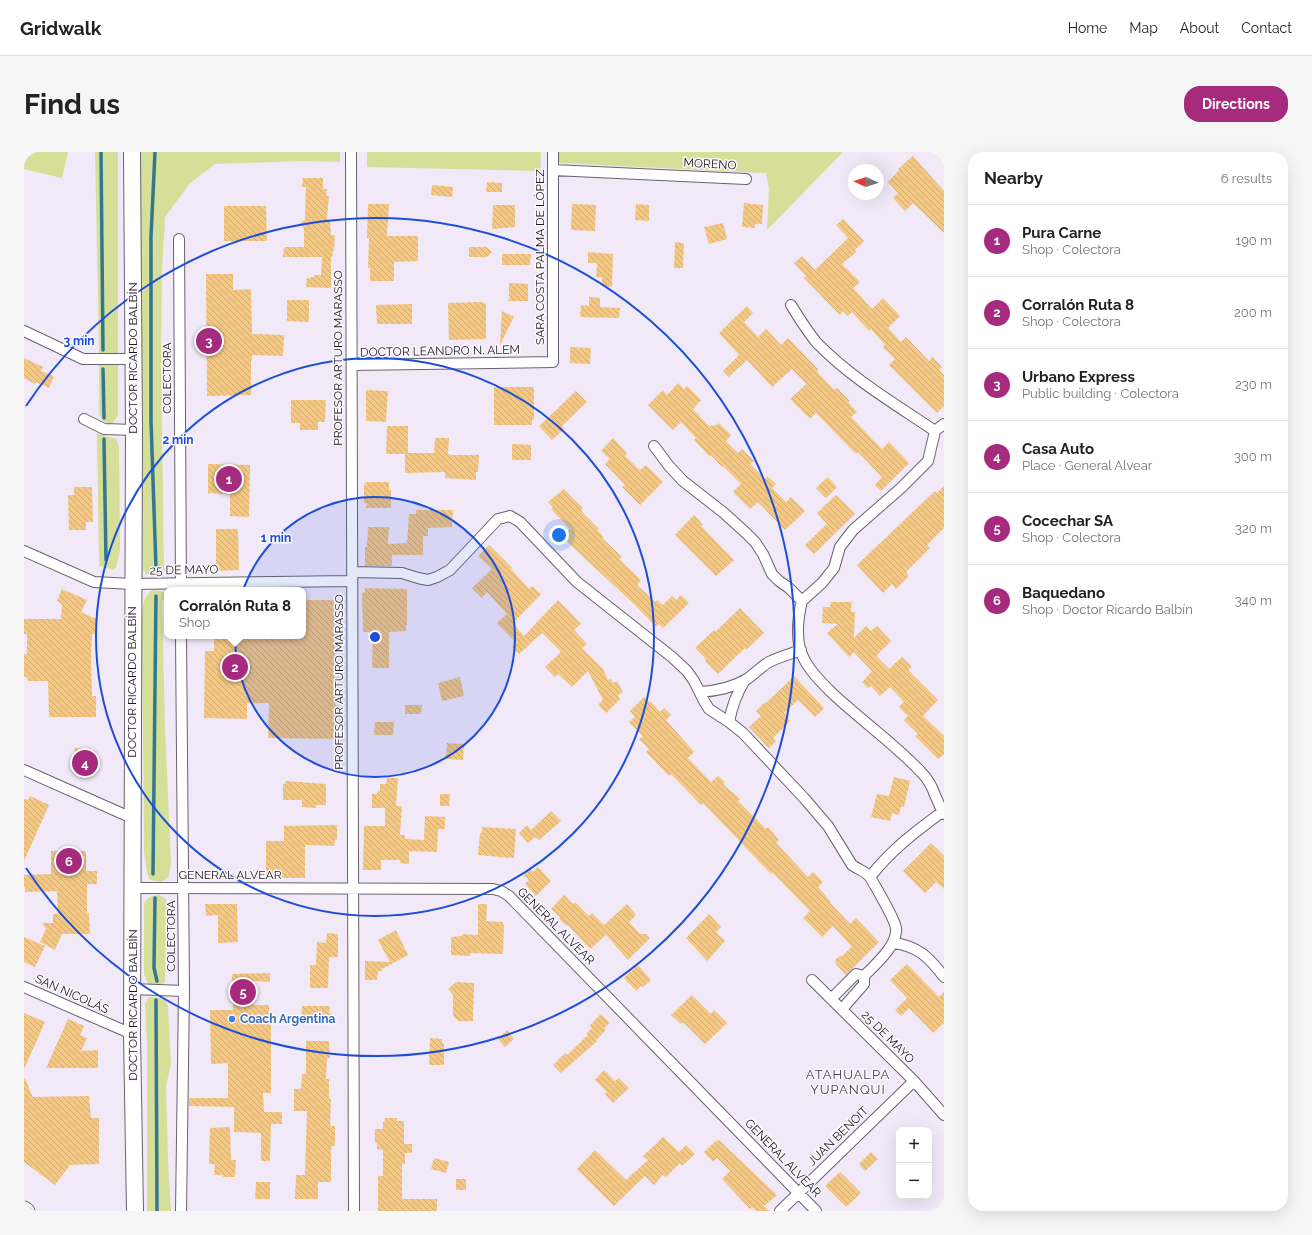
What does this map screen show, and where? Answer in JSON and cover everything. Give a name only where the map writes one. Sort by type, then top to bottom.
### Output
[{"type":"main road","name":"DOCTOR RICARDO BALBÍN","points":[[132,152],[134,430],[132,1034],[135,1211]]},
{"type":"street","name":"PROFESOR ARTURO MARASSO","points":[[351,152],[354,1211]]},
{"type":"street","name":"SARA COSTA PALMA DE LÓPEZ","points":[[553,152],[553,362]]},
{"type":"street","name":"MORENO","points":[[553,170],[746,179]]},
{"type":"street","name":"COLECTORA","points":[[179,238],[181,587]]},
{"type":"street","points":[[791,305],[805,328],[838,363],[935,431]]},
{"type":"street","points":[[24,331],[82,359],[133,359]]},
{"type":"street","name":"DOCTOR LEANDRO N. ALEM","points":[[352,365],[553,362]]},
{"type":"street","points":[[84,419],[104,429],[134,430]]},
{"type":"street","points":[[870,877],[880,864],[909,837],[943,813],[927,780],[921,772],[899,751],[842,703],[808,665],[801,650],[798,623],[802,601],[822,583],[834,568],[840,546],[853,530],[901,488],[928,461],[935,431],[944,424]]},
{"type":"street","points":[[654,446],[683,481],[724,513],[755,542],[763,554],[772,574],[802,601]]},
{"type":"street","name":"25 DE MAYO","points":[[24,550],[94,582],[181,587],[352,576],[369,572],[402,572],[428,580],[450,570],[498,519],[510,516],[520,522],[545,550],[583,587],[687,671],[700,692]]},
{"type":"street","name":"COLECTORA","points":[[181,639],[184,991],[181,1211]]},
{"type":"street","points":[[801,650],[767,663],[744,680],[718,691],[700,692],[709,709],[729,722],[757,748],[828,826],[852,865],[865,871],[870,877],[896,928],[893,943],[864,976],[864,984],[842,1009]]},
{"type":"street","points":[[729,722],[736,694],[744,680]]},
{"type":"street","points":[[24,770],[132,818]]},
{"type":"street","name":"GENERAL ALVEAR","points":[[132,888],[493,889],[501,891],[509,896],[816,1211]]},
{"type":"street","points":[[893,943],[907,945],[922,953],[935,965],[944,977]]},
{"type":"street","points":[[831,998],[856,974],[864,976]]},
{"type":"street","name":"25 DE MAYO","points":[[812,980],[914,1081],[944,1115]]},
{"type":"street","name":"SAN NICOLÁS","points":[[24,987],[132,1034]]},
{"type":"street","points":[[132,989],[184,991]]},
{"type":"street","name":"JUAN BENOIT","points":[[780,1211],[914,1081]]},
{"type":"green space","points":[[24,152],[68,152],[62,178],[24,169]]},
{"type":"green space","points":[[95,152],[118,152],[118,416],[111,425],[103,421],[99,414]]},
{"type":"green space","points":[[138,152],[340,152],[340,162],[304,161],[215,164],[190,183],[165,217],[162,270],[161,351],[164,570],[158,574],[146,574],[143,569]]},
{"type":"green space","points":[[367,152],[541,152],[540,171],[367,167]]},
{"type":"green space","points":[[558,152],[843,152],[767,230],[769,188],[766,173],[558,163]]},
{"type":"green space","points":[[97,433],[116,439],[119,446],[120,551],[114,570],[99,566]]},
{"type":"green space","points":[[153,590],[164,593],[164,599],[162,601],[165,727],[171,864],[169,876],[162,882],[150,880],[147,874],[144,851],[142,621],[145,599],[149,592]]},
{"type":"green space","points":[[159,895],[166,899],[167,910],[165,982],[155,985],[148,984],[144,974],[144,903],[152,896]]},
{"type":"green space","points":[[152,997],[165,999],[168,1006],[171,1064],[166,1086],[171,1211],[147,1211],[147,1047],[145,1004],[148,998]]},
{"type":"building","points":[[913,156],[944,191],[944,233],[913,203],[905,211],[893,198],[898,193],[888,182],[899,170],[898,169]]},
{"type":"building","points":[[303,178],[323,178],[323,189],[327,189],[326,196],[329,196],[327,219],[330,219],[331,235],[335,235],[334,251],[331,257],[331,288],[306,287],[307,278],[314,277],[315,275],[321,275],[322,257],[283,257],[284,247],[304,247],[304,228],[299,224],[305,220],[306,187],[302,187]]},
{"type":"building","points":[[487,182],[502,183],[502,192],[486,192]]},
{"type":"building","points":[[432,185],[453,187],[452,197],[431,195]]},
{"type":"building","points":[[744,203],[763,205],[762,224],[755,224],[755,228],[742,227]]},
{"type":"building","points":[[368,204],[389,204],[387,236],[418,236],[418,261],[394,262],[394,281],[370,281],[370,268],[368,268],[369,238],[367,238]]},
{"type":"building","points":[[572,204],[596,205],[595,231],[571,230]]},
{"type":"building","points":[[636,204],[649,205],[649,221],[635,220]]},
{"type":"building","points":[[493,205],[515,205],[515,227],[492,229]]},
{"type":"building","points":[[224,206],[266,206],[267,241],[224,241]]},
{"type":"building","points":[[843,219],[864,241],[855,250],[856,252],[842,264],[860,282],[853,288],[872,309],[883,298],[900,316],[888,328],[901,342],[906,337],[929,361],[932,357],[942,367],[939,370],[944,375],[944,406],[937,413],[889,365],[895,359],[883,347],[885,345],[871,329],[869,331],[852,312],[848,316],[843,311],[840,315],[804,278],[806,276],[794,263],[802,256],[815,270],[848,238],[836,225]]},
{"type":"building","points":[[723,223],[727,239],[709,244],[704,227]]},
{"type":"building","points":[[675,242],[684,243],[683,268],[674,268]]},
{"type":"building","points":[[469,247],[487,247],[492,252],[487,257],[469,257]]},
{"type":"building","points":[[588,252],[613,254],[612,287],[602,286],[602,277],[596,277],[597,263],[588,263]]},
{"type":"building","points":[[502,254],[531,254],[530,265],[502,265]]},
{"type":"building","points":[[206,274],[233,274],[233,290],[251,289],[252,334],[284,335],[283,356],[252,355],[251,395],[207,396]]},
{"type":"building","points":[[509,283],[528,284],[528,301],[508,301],[510,296]]},
{"type":"building","points":[[589,297],[600,298],[600,307],[620,308],[619,318],[580,317],[581,305],[589,306]]},
{"type":"building","points":[[287,300],[309,300],[309,322],[287,321]]},
{"type":"building","points":[[482,302],[486,304],[486,339],[449,340],[448,303]]},
{"type":"building","points":[[412,304],[412,324],[377,324],[376,305]]},
{"type":"building","points":[[747,306],[753,313],[744,322],[758,337],[766,329],[781,345],[788,338],[818,369],[817,371],[819,374],[834,390],[837,388],[850,401],[848,402],[857,412],[851,417],[882,449],[889,442],[909,463],[881,491],[875,485],[882,477],[858,452],[856,454],[816,413],[809,418],[790,399],[806,384],[792,369],[772,387],[747,360],[729,377],[723,371],[739,355],[719,333]]},
{"type":"building","points":[[502,311],[514,317],[500,345]]},
{"type":"building","points":[[570,347],[591,348],[590,364],[570,363]]},
{"type":"building","points":[[24,358],[43,367],[41,371],[54,376],[49,388],[36,382],[35,384],[24,378]]},
{"type":"building","points":[[678,383],[684,389],[687,386],[701,400],[693,409],[709,426],[717,425],[719,423],[731,435],[726,441],[738,453],[742,449],[754,461],[750,464],[765,479],[767,476],[776,484],[772,488],[786,502],[791,497],[805,511],[785,530],[758,502],[750,509],[733,492],[741,484],[711,455],[710,457],[694,440],[696,438],[681,422],[673,430],[648,405],[663,390],[667,395]]},
{"type":"building","points":[[494,387],[534,387],[534,421],[532,419],[532,425],[494,425]]},
{"type":"building","points":[[366,390],[388,391],[386,422],[366,421]]},
{"type":"building","points":[[576,391],[587,402],[562,426],[564,429],[552,440],[539,426]]},
{"type":"building","points":[[291,400],[326,400],[325,422],[318,422],[318,430],[300,430],[300,423],[291,423]]},
{"type":"building","points":[[387,426],[408,426],[408,453],[434,453],[435,438],[449,438],[448,454],[479,455],[476,480],[445,478],[445,472],[405,473],[405,454],[386,454]]},
{"type":"building","points":[[613,438],[627,453],[625,456],[640,470],[646,465],[663,482],[640,505],[622,487],[625,485],[605,464],[610,459],[601,451]]},
{"type":"building","points":[[512,444],[531,445],[531,460],[512,460]]},
{"type":"building","points":[[208,464],[250,465],[249,517],[230,516],[230,494],[208,493]]},
{"type":"building","points":[[828,477],[837,487],[826,498],[816,488]]},
{"type":"building","points":[[367,482],[389,482],[389,490],[391,490],[391,508],[366,508],[367,504],[364,503],[364,485]]},
{"type":"building","points":[[944,486],[944,528],[927,545],[930,548],[906,572],[909,576],[896,589],[892,584],[883,593],[857,565],[935,491],[937,493]]},
{"type":"building","points":[[74,487],[92,487],[93,522],[86,522],[86,530],[69,530],[68,495],[74,495]]},
{"type":"building","points":[[564,489],[583,508],[581,511],[599,529],[597,530],[604,537],[602,538],[622,557],[619,559],[641,580],[637,585],[655,602],[657,600],[663,605],[672,596],[676,600],[681,595],[689,603],[663,628],[659,624],[656,627],[636,606],[562,537],[570,529],[551,509],[553,507],[548,502]]},
{"type":"building","points":[[836,495],[855,514],[814,554],[805,545],[827,524],[817,513]]},
{"type":"building","points":[[416,510],[453,510],[452,527],[428,528],[428,536],[423,536],[423,555],[392,555],[392,566],[365,566],[365,547],[367,547],[368,527],[389,527],[388,544],[407,543],[409,514],[416,514]]},
{"type":"building","points":[[694,515],[703,525],[701,526],[734,560],[716,576],[675,535]]},
{"type":"building","points":[[216,529],[238,529],[239,570],[216,571]]},
{"type":"building","points":[[489,545],[512,568],[511,569],[529,589],[532,586],[541,594],[513,623],[524,636],[558,600],[581,624],[574,630],[587,644],[582,648],[603,669],[608,680],[611,679],[613,683],[617,681],[623,692],[618,695],[620,699],[606,713],[598,705],[603,700],[588,671],[572,687],[558,674],[555,677],[545,667],[561,652],[542,633],[519,654],[512,647],[516,643],[497,623],[507,614],[487,592],[482,598],[472,588],[492,569],[478,556]]},
{"type":"building","points":[[365,588],[407,589],[406,631],[389,632],[389,668],[372,668],[373,632],[363,632],[362,593],[365,592]]},
{"type":"building","points":[[62,589],[87,600],[81,612],[96,619],[96,634],[92,634],[91,654],[92,696],[96,696],[96,717],[49,717],[48,681],[28,681],[27,677],[24,677],[24,654],[27,654],[27,634],[24,634],[24,619],[61,619],[62,604],[57,601]]},
{"type":"building","points":[[306,600],[334,600],[335,704],[337,739],[268,738],[269,703],[247,703],[247,719],[204,718],[205,651],[214,651],[214,639],[306,639]]},
{"type":"building","points":[[831,602],[852,602],[851,612],[855,612],[854,638],[866,626],[871,631],[877,626],[891,641],[876,656],[889,669],[902,657],[912,667],[908,670],[938,700],[923,716],[944,736],[944,754],[938,759],[915,736],[918,734],[904,720],[908,716],[899,707],[904,702],[890,687],[880,696],[871,686],[868,688],[862,682],[872,671],[854,652],[849,657],[827,633],[838,624],[822,623],[823,607],[830,607]]},
{"type":"building","points":[[740,608],[764,633],[746,650],[745,648],[718,674],[695,648],[714,630],[715,632]]},
{"type":"building","points":[[794,676],[824,708],[815,717],[798,700],[784,713],[790,721],[773,738],[776,741],[769,748],[749,727],[761,716],[756,711]]},
{"type":"building","points":[[460,677],[464,696],[442,701],[438,683]]},
{"type":"building","points":[[644,697],[660,712],[664,708],[671,715],[666,720],[694,752],[688,758],[711,782],[718,776],[725,782],[723,784],[740,799],[738,801],[766,829],[768,827],[779,840],[776,843],[808,877],[813,872],[823,882],[818,887],[831,902],[830,903],[850,924],[856,918],[879,942],[846,975],[836,964],[835,960],[852,947],[833,926],[822,937],[803,918],[810,911],[772,872],[771,874],[703,803],[701,805],[671,774],[669,776],[646,752],[649,749],[639,739],[643,736],[629,722],[635,717],[630,711]]},
{"type":"building","points":[[405,705],[422,705],[421,714],[405,714]]},
{"type":"building","points":[[375,722],[394,722],[393,735],[374,735]]},
{"type":"building","points":[[447,743],[464,744],[463,760],[446,759]]},
{"type":"building","points":[[75,748],[91,748],[91,777],[80,777],[75,770]]},
{"type":"building","points":[[894,777],[910,781],[904,807],[901,806],[899,815],[892,813],[890,821],[871,817],[877,794],[889,796]]},
{"type":"building","points":[[387,778],[398,778],[396,806],[402,806],[400,835],[405,835],[405,839],[424,840],[425,816],[445,817],[445,829],[438,829],[437,852],[409,851],[409,864],[400,863],[400,860],[381,860],[381,870],[363,870],[364,826],[385,826],[385,808],[372,808],[372,794],[377,794],[378,791],[380,791],[380,784],[386,784]]},
{"type":"building","points":[[286,781],[326,784],[326,805],[316,805],[316,808],[302,807],[302,800],[283,800],[283,784],[285,784]]},
{"type":"building","points":[[440,794],[450,794],[449,806],[440,806]]},
{"type":"building","points":[[30,796],[49,805],[24,861],[24,799],[28,800]]},
{"type":"building","points":[[551,811],[561,821],[539,840],[535,837],[528,843],[519,833],[527,825],[531,830]]},
{"type":"building","points":[[337,825],[337,840],[335,840],[334,846],[305,845],[305,878],[266,878],[266,841],[284,841],[284,826]]},
{"type":"building","points":[[482,827],[516,829],[514,858],[478,855]]},
{"type":"building","points":[[931,843],[944,856],[944,889],[936,882],[925,893],[903,871]]},
{"type":"building","points":[[51,851],[86,851],[86,871],[97,871],[97,884],[87,884],[87,913],[89,913],[90,934],[62,934],[55,950],[40,942],[46,929],[42,923],[53,923],[53,914],[58,914],[57,891],[25,892],[24,887],[24,875],[51,874]]},
{"type":"building","points":[[538,867],[551,881],[536,896],[525,884],[529,880],[524,875],[530,869],[533,872]]},
{"type":"building","points":[[564,895],[573,904],[575,902],[589,916],[592,913],[604,925],[627,904],[636,915],[629,922],[640,934],[646,934],[650,938],[628,960],[606,935],[590,949],[568,925],[567,926],[559,919],[560,917],[551,909]]},
{"type":"building","points":[[205,904],[237,904],[238,942],[218,943],[218,915],[206,916]]},
{"type":"building","points":[[478,904],[487,904],[486,921],[503,922],[503,954],[470,953],[470,956],[451,955],[451,937],[462,936],[462,934],[478,935]]},
{"type":"building","points":[[709,914],[721,927],[716,932],[725,941],[707,961],[686,938]]},
{"type":"building","points":[[396,930],[408,955],[382,969],[382,971],[378,971],[377,980],[365,980],[365,961],[390,962],[378,940]]},
{"type":"building","points":[[327,933],[338,934],[338,957],[329,957],[328,988],[310,988],[310,965],[316,965],[317,942],[326,943]]},
{"type":"building","points":[[24,937],[45,946],[35,967],[24,962]]},
{"type":"building","points":[[907,964],[939,997],[944,992],[944,1023],[933,1033],[909,1008],[901,1016],[895,1010],[907,998],[890,980]]},
{"type":"building","points":[[638,965],[651,980],[636,991],[624,978]]},
{"type":"building","points":[[270,973],[270,982],[253,981],[253,1005],[269,1005],[269,1024],[271,1024],[271,1093],[263,1093],[264,1112],[282,1112],[282,1124],[271,1124],[270,1161],[261,1161],[261,1133],[234,1132],[234,1107],[189,1106],[189,1098],[228,1098],[228,1063],[211,1064],[210,1010],[233,1010],[232,974]]},
{"type":"building","points":[[456,982],[474,983],[473,1021],[458,1021],[453,1016],[453,995],[448,989]]},
{"type":"building","points":[[692,995],[711,1014],[714,1010],[727,1023],[705,1044],[683,1022],[681,1024],[671,1015]]},
{"type":"building","points":[[302,1006],[330,1006],[329,1013],[331,1013],[331,1023],[301,1023]]},
{"type":"building","points":[[24,1013],[45,1022],[24,1069]]},
{"type":"building","points":[[601,1014],[610,1023],[604,1028],[606,1030],[596,1040],[597,1041],[561,1073],[553,1065],[565,1053],[567,1055],[588,1035],[587,1033],[592,1028],[590,1025]]},
{"type":"building","points":[[68,1019],[84,1026],[80,1035],[87,1038],[81,1051],[98,1050],[98,1068],[46,1068]]},
{"type":"building","points":[[507,1030],[514,1039],[505,1047],[498,1039]]},
{"type":"building","points":[[430,1038],[442,1039],[442,1043],[444,1044],[444,1065],[429,1065]]},
{"type":"building","points":[[306,1041],[329,1041],[330,1058],[327,1058],[326,1079],[329,1079],[329,1099],[331,1099],[330,1126],[335,1126],[335,1146],[331,1146],[331,1182],[318,1182],[318,1199],[295,1199],[296,1175],[305,1175],[307,1111],[294,1111],[294,1089],[301,1089],[302,1074],[306,1074]]},
{"type":"building","points":[[604,1070],[615,1081],[619,1078],[629,1088],[613,1103],[605,1094],[607,1092],[595,1080]]},
{"type":"building","points":[[24,1078],[33,1098],[89,1096],[91,1118],[99,1118],[99,1164],[70,1165],[55,1185],[24,1162]]},
{"type":"building","points":[[385,1118],[397,1118],[397,1121],[404,1121],[404,1144],[412,1144],[412,1153],[405,1153],[405,1164],[402,1164],[402,1199],[437,1199],[437,1211],[378,1211],[378,1176],[383,1176],[383,1150],[377,1149],[377,1143],[375,1143],[375,1129],[383,1129],[383,1122],[385,1121]]},
{"type":"building","points":[[230,1127],[231,1160],[236,1160],[235,1177],[214,1175],[215,1164],[209,1164],[210,1128]]},
{"type":"building","points":[[663,1137],[679,1152],[686,1145],[695,1154],[682,1166],[680,1163],[666,1177],[663,1175],[654,1185],[645,1176],[614,1206],[577,1169],[595,1150],[626,1180],[648,1160],[643,1156]]},
{"type":"building","points":[[717,1140],[719,1140],[777,1195],[764,1206],[770,1211],[756,1211],[752,1207],[750,1209],[722,1179],[730,1171],[717,1158],[713,1162],[704,1152]]},
{"type":"building","points":[[871,1152],[878,1159],[865,1171],[859,1164]]},
{"type":"building","points":[[434,1158],[449,1162],[446,1173],[431,1169]]},
{"type":"building","points":[[840,1172],[861,1193],[846,1207],[825,1186]]},
{"type":"building","points":[[456,1179],[466,1179],[466,1190],[456,1190]]},
{"type":"building","points":[[256,1182],[270,1182],[270,1199],[255,1199]]},
{"type":"waterway","points":[[101,152],[103,350]]},
{"type":"waterway","points":[[155,152],[151,236],[151,421],[156,568]]},
{"type":"waterway","points":[[103,369],[104,418]]},
{"type":"waterway","points":[[104,439],[106,560]]},
{"type":"waterway","points":[[153,874],[156,596]]},
{"type":"waterway","points":[[155,898],[154,968],[157,981]]},
{"type":"waterway","points":[[156,1000],[157,1211]]},
{"type":"place","name":"Urbano Express","points":[[209,341]]},
{"type":"place","name":"Pura Carne","points":[[229,479]]},
{"type":"place","name":"Corralón Ruta 8","points":[[235,667]]},
{"type":"place","name":"Casa Auto","points":[[85,763]]},
{"type":"place","name":"Baquedano","points":[[69,861]]},
{"type":"place","name":"Cocechar SA","points":[[243,992]]},
{"type":"place","name":"Coach Argentina","points":[[232,1019]]},
{"type":"district","name":"ATAHUALPA YUPANQUI","points":[[848,1082]]}]
